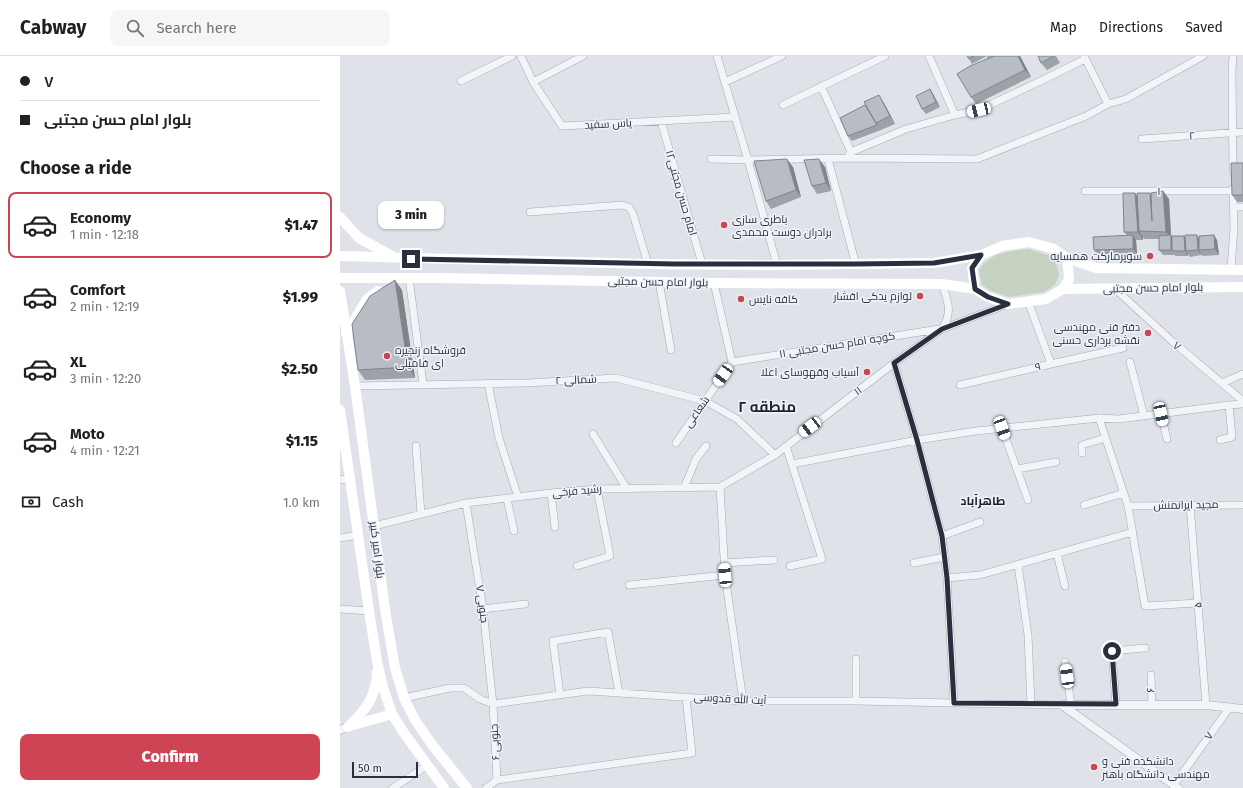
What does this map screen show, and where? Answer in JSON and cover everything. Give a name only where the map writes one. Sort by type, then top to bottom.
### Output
[{"type":"main road","points":[[340,217],[359,238],[396,258]]},
{"type":"main road","points":[[1029,242],[1054,249],[1067,258],[1069,279],[1063,289],[1046,299],[1008,304],[988,297],[975,289],[972,268],[981,255],[1002,246],[1029,242]]},
{"type":"main road","name":"بلوار امام حسن مجتبی","points":[[340,256],[648,264],[777,265],[934,263],[981,255]]},
{"type":"main road","name":"بلوار امام حسن مجتبی","points":[[1067,258],[1096,268],[1243,270]]},
{"type":"main road","name":"بلوار امام حسن مجتبی","points":[[340,278],[659,281],[714,283],[942,284],[975,289]]},
{"type":"main road","points":[[346,334],[367,299],[383,288],[409,278]]},
{"type":"main road","name":"بلوار امام حسن مجتبی","points":[[1063,289],[1243,287]]},
{"type":"main road","name":"بلوار امیر کبیر","points":[[340,291],[355,386],[390,645],[395,668],[404,698],[415,720],[433,746],[467,788]]},
{"type":"main road","name":"بلوار امیر کبیر","points":[[340,410],[369,611],[383,687],[392,714],[444,788]]},
{"type":"main road","points":[[344,728],[365,710],[374,695],[377,680],[377,661]]},
{"type":"main road","points":[[344,728],[392,714]]},
{"type":"street","points":[[461,81],[512,56]]},
{"type":"street","name":"یاس سفید","points":[[521,56],[533,82],[562,126],[735,117]]},
{"type":"street","points":[[533,82],[583,56]]},
{"type":"street","points":[[717,56],[777,265]]},
{"type":"street","points":[[725,82],[782,56]]},
{"type":"street","points":[[783,105],[885,56]]},
{"type":"street","points":[[929,56],[955,115]]},
{"type":"street","points":[[711,159],[828,159],[849,155],[977,158],[1086,116],[1108,104],[1126,98],[1203,56]]},
{"type":"street","points":[[1231,270],[1234,228],[1232,70],[1234,56]]},
{"type":"street","points":[[849,155],[906,129],[955,115],[979,110],[1051,76],[1085,57],[1108,104]]},
{"type":"street","points":[[821,86],[849,155]]},
{"type":"street","name":"امام حسن مجتبی۱۲","points":[[661,121],[702,264]]},
{"type":"street","name":"۲","points":[[1142,139],[1232,134],[1243,132]]},
{"type":"street","points":[[828,159],[856,264]]},
{"type":"street","name":"۱","points":[[1085,191],[1233,184]]},
{"type":"street","points":[[530,212],[622,205],[628,207],[633,214],[648,264]]},
{"type":"street","points":[[1234,207],[1243,207]]},
{"type":"street","points":[[409,278],[423,384]]},
{"type":"street","points":[[659,281],[671,350]]},
{"type":"street","points":[[714,283],[732,362]]},
{"type":"street","points":[[942,284],[948,303],[949,312],[942,329]]},
{"type":"street","name":"۷","points":[[1114,288],[1172,342],[1243,401]]},
{"type":"street","name":"۹","points":[[960,385],[1051,364],[1028,301]]},
{"type":"street","name":"۱۱","points":[[775,455],[894,363],[942,329],[1008,304]]},
{"type":"street","name":"کوچه امام حسن مجتبی ۱۱","points":[[732,362],[942,329]]},
{"type":"street","points":[[1051,364],[1123,348]]},
{"type":"street","name":"شعاعی","points":[[676,443],[732,362]]},
{"type":"street","points":[[1130,362],[1144,416]]},
{"type":"street","points":[[894,363],[917,440],[942,536],[947,578],[954,703]]},
{"type":"street","points":[[1222,383],[1243,374]]},
{"type":"street","name":"۲ شمالی","points":[[355,386],[528,383],[616,378],[705,401],[737,419],[775,455]]},
{"type":"street","points":[[488,383],[499,438],[518,497]]},
{"type":"street","points":[[792,464],[917,440],[1002,428],[1099,418],[1119,419],[1243,404]]},
{"type":"street","points":[[1220,440],[1232,437],[1229,405]]},
{"type":"street","points":[[1161,414],[1167,439]]},
{"type":"street","points":[[1099,418],[1128,506],[1145,606],[1198,603]]},
{"type":"street","points":[[1002,428],[1028,500]]},
{"type":"street","points":[[593,434],[627,489]]},
{"type":"street","points":[[1082,453],[1082,445],[1105,438]]},
{"type":"street","points":[[416,446],[421,514]]},
{"type":"street","points":[[684,488],[696,459],[706,446]]},
{"type":"street","points":[[786,446],[822,559],[790,566]]},
{"type":"street","name":"رشید فرخی","points":[[374,526],[466,503],[551,493],[597,489],[720,487],[775,455]]},
{"type":"street","points":[[1017,469],[1056,462]]},
{"type":"street","points":[[340,480],[350,478]]},
{"type":"street","points":[[720,487],[725,575],[743,701]]},
{"type":"street","points":[[577,566],[610,556],[597,489]]},
{"type":"street","points":[[551,493],[555,527]]},
{"type":"street","points":[[1084,505],[1124,493]]},
{"type":"street","points":[[507,499],[514,531]]},
{"type":"street","name":"۷ جنوبی","points":[[466,503],[484,609],[493,704]]},
{"type":"street","name":"۵","points":[[1190,505],[1206,705]]},
{"type":"street","name":"مجید ایرانمنش","points":[[1128,506],[1243,505]]},
{"type":"street","points":[[942,536],[980,522]]},
{"type":"street","points":[[947,578],[980,575],[1133,532]]},
{"type":"street","points":[[340,538],[358,535]]},
{"type":"street","points":[[1057,554],[1065,586]]},
{"type":"street","points":[[914,563],[944,557]]},
{"type":"street","points":[[724,563],[774,560]]},
{"type":"street","points":[[1018,565],[1028,635],[1031,704]]},
{"type":"street","points":[[629,585],[725,575]]},
{"type":"street","points":[[484,609],[525,604]]},
{"type":"street","points":[[340,609],[369,611]]},
{"type":"street","points":[[560,695],[553,641],[608,632],[619,693]]},
{"type":"street","points":[[1116,704],[1112,651],[1145,648]]},
{"type":"street","points":[[856,659],[856,701]]},
{"type":"street","points":[[1065,662],[1071,704]]},
{"type":"street","name":"۶","points":[[1151,675],[1152,705]]},
{"type":"street","points":[[404,698],[450,688],[464,688],[493,704]]},
{"type":"street","name":"آیت الله قدوسی","points":[[493,704],[588,691],[743,701],[856,701],[1062,705]]},
{"type":"street","points":[[486,788],[497,780],[692,753],[686,697]]},
{"type":"street","name":"۶ جنوبی","points":[[493,704],[497,780]]},
{"type":"street","points":[[1062,705],[1206,705],[1243,709]]},
{"type":"street","points":[[1062,705],[1176,786]]},
{"type":"street","name":"۷","points":[[1176,786],[1230,707]]},
{"type":"street","points":[[392,788],[428,765]]},
{"type":"green space","points":[[1028,249],[1051,256],[1056,262],[1059,275],[1055,285],[1044,292],[1009,297],[991,291],[982,285],[979,270],[989,259],[1007,252]]},
{"type":"building","points":[[967,56],[974,56],[969,59]]},
{"type":"building","points":[[994,56],[1018,56],[1025,70],[971,97],[957,74],[970,66]]},
{"type":"building","points":[[1038,56],[1054,56],[1041,63]]},
{"type":"building","points":[[930,89],[936,102],[922,109],[916,96]]},
{"type":"building","points":[[879,95],[890,116],[876,123],[864,102]]},
{"type":"building","points":[[865,105],[877,125],[848,136],[840,118]]},
{"type":"building","points":[[787,159],[796,190],[766,201],[754,161]]},
{"type":"building","points":[[819,159],[826,183],[812,186],[804,160]]},
{"type":"building","points":[[1231,163],[1243,163],[1243,195],[1232,195]]},
{"type":"building","points":[[1163,191],[1166,232],[1139,231],[1137,193],[1150,193],[1152,221],[1151,193]]},
{"type":"building","points":[[1123,193],[1135,193],[1138,232],[1124,232]]},
{"type":"building","points":[[1133,235],[1133,249],[1094,250],[1093,237]]},
{"type":"building","points":[[1171,235],[1171,250],[1159,250],[1159,236]]},
{"type":"building","points":[[1185,235],[1197,235],[1198,250],[1186,251]]},
{"type":"building","points":[[1214,235],[1215,249],[1199,250],[1199,236]]},
{"type":"building","points":[[1172,236],[1184,236],[1185,251],[1172,251]]},
{"type":"building","name":"فروشگاه زنجیره ای فامیلی","points":[[395,280],[408,367],[358,370],[352,324],[370,296]]},
{"type":"place","name":"باطری سازی برادران دوست محمدی","points":[[724,225]]},
{"type":"place","name":"سوپرمارکت همسایه","points":[[1150,256]]},
{"type":"place","name":"لوازم یدکی افشار","points":[[920,296]]},
{"type":"place","name":"کافه نایس","points":[[741,299]]},
{"type":"place","name":"دفتر فنی مهندسی نقشه برداری حسنی","points":[[1148,333]]},
{"type":"place","name":"فروشگاه زنجیره ای فامیلی","points":[[387,356]]},
{"type":"place","name":"آسیاب وقهوسای اعلا","points":[[867,372]]},
{"type":"place","name":"دانشکده فنی و مهندسی دانشگاه باهنر","points":[[1094,767]]},
{"type":"district","name":"منطقه ۲","points":[[767,407]]},
{"type":"district","name":"طاهرآباد","points":[[983,501]]},
{"type":"route","points":[[411,259],[777,265],[934,263],[981,255],[972,268],[975,289],[988,297],[1008,304],[942,329],[894,363],[917,440],[942,536],[947,578],[954,703],[1062,705],[1116,704],[1112,651]]}]
